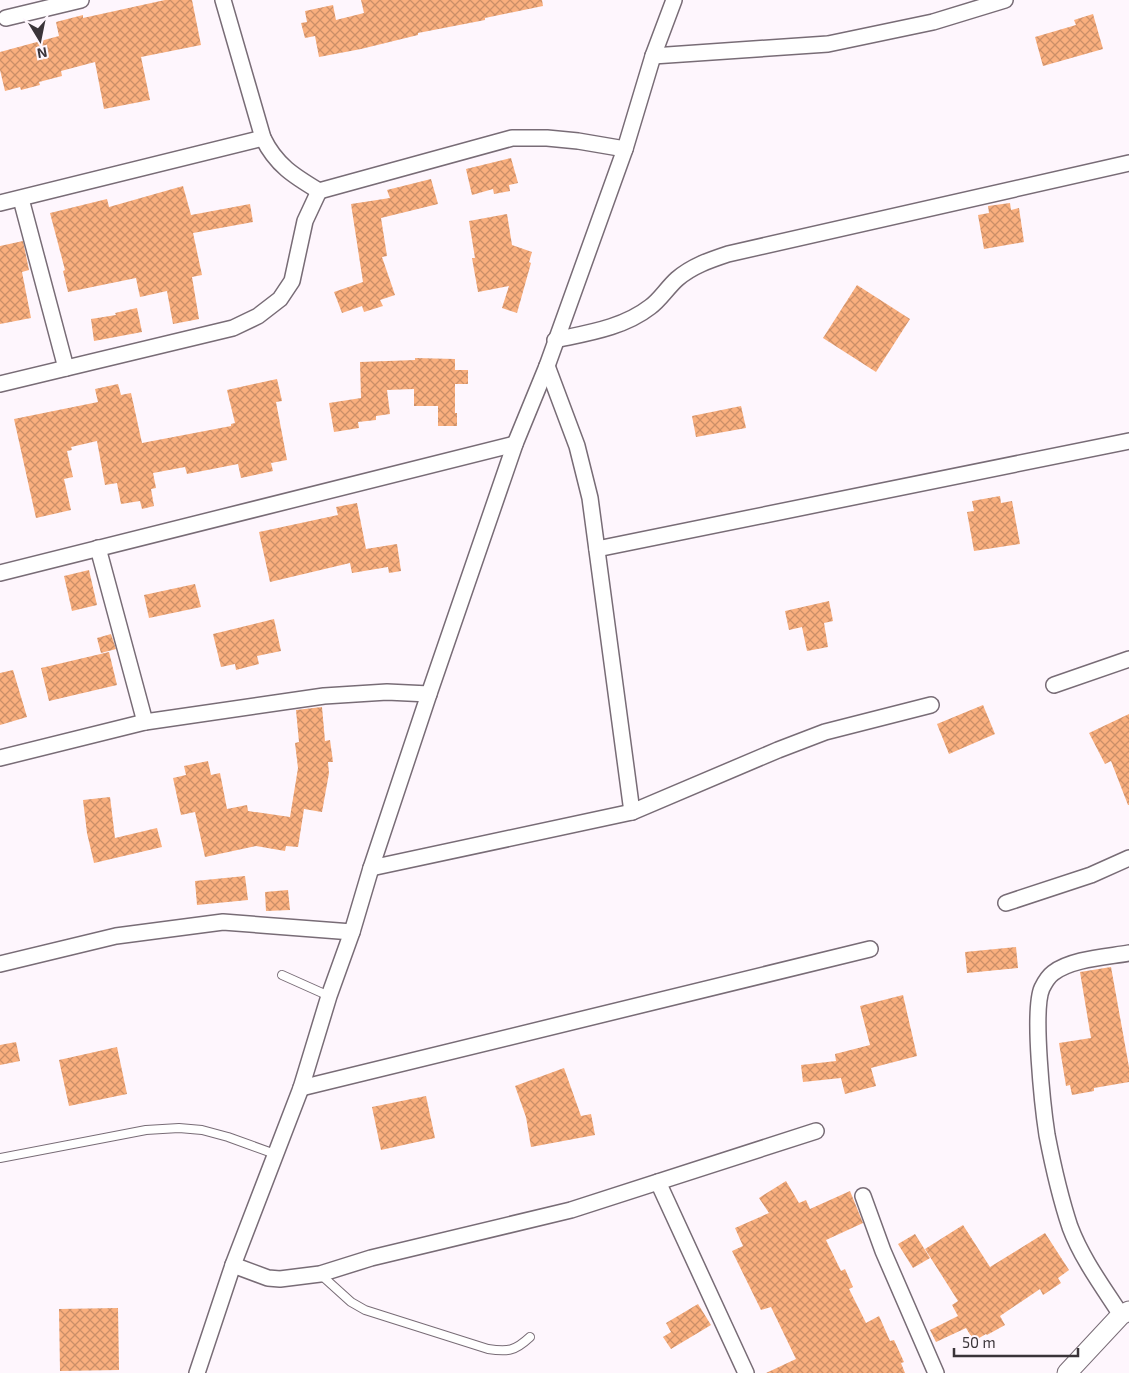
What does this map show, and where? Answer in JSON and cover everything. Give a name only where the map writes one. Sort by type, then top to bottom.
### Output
[{"type":"street","points":[[6,18],[81,0]]},
{"type":"street","points":[[223,0],[263,138],[277,161],[296,178],[319,191],[512,138],[547,138],[578,141],[624,149]]},
{"type":"street","points":[[197,1373],[233,1265],[301,1088],[329,996],[352,932],[428,694],[515,444],[547,366],[624,149],[653,56],[674,0]]},
{"type":"street","points":[[653,56],[828,44],[933,22],[1005,0]]},
{"type":"street","points":[[0,203],[263,138]]},
{"type":"street","points":[[555,340],[595,332],[621,322],[650,307],[677,279],[698,265],[728,254],[1129,163]]},
{"type":"street","points":[[0,384],[233,328],[258,316],[280,299],[292,281],[305,221],[319,191]]},
{"type":"street","points":[[21,198],[66,368]]},
{"type":"street","points":[[547,366],[577,446],[590,498],[632,812]]},
{"type":"street","points":[[597,549],[1129,441]]},
{"type":"street","points":[[0,573],[515,444]]},
{"type":"street","points":[[98,548],[145,722]]},
{"type":"street","points":[[1054,686],[1129,659]]},
{"type":"street","points":[[0,758],[145,722],[324,696],[387,692],[428,694]]},
{"type":"street","points":[[371,868],[632,812],[825,732],[931,705]]},
{"type":"street","points":[[1006,902],[1091,875],[1129,858]]},
{"type":"street","points":[[0,964],[116,936],[223,922],[352,932]]},
{"type":"street","points":[[301,1088],[870,949]]},
{"type":"street","points":[[1067,1373],[1125,1313],[1090,1268],[1071,1228],[1056,1178],[1047,1133],[1040,1058],[1038,1006],[1041,989],[1052,974],[1073,964],[1129,953]]},
{"type":"street","points":[[233,1265],[268,1278],[280,1279],[320,1274],[371,1258],[571,1210],[816,1132]]},
{"type":"street","points":[[658,1182],[746,1373]]},
{"type":"street","points":[[863,1196],[883,1251],[936,1373]]},
{"type":"lane","points":[[282,975],[329,996]]},
{"type":"lane","points":[[0,1158],[146,1130],[179,1128],[202,1130],[228,1137],[275,1154]]},
{"type":"lane","points":[[320,1274],[351,1302],[365,1310],[488,1349],[502,1352],[512,1350],[519,1347],[530,1336]]},
{"type":"building","points":[[165,0],[192,0],[201,45],[141,57],[150,100],[104,109],[95,62],[61,71],[62,76],[39,82],[40,85],[21,90],[20,87],[5,91],[0,70],[0,52],[59,36],[56,22],[83,15],[83,18]]},
{"type":"building","points":[[361,0],[542,0],[543,6],[418,33],[418,35],[361,49],[319,57],[315,36],[305,38],[301,23],[307,22],[305,11],[333,5],[336,20],[364,13]]},
{"type":"building","points":[[1093,14],[1103,49],[1043,66],[1035,37],[1076,25],[1074,20]]},
{"type":"building","points":[[511,158],[518,183],[509,185],[510,191],[494,194],[493,189],[472,195],[466,169]]},
{"type":"building","points":[[431,179],[438,204],[381,218],[387,256],[382,257],[395,295],[380,300],[383,306],[364,312],[362,306],[342,313],[334,292],[363,282],[351,204],[390,198],[387,190]]},
{"type":"building","points":[[183,186],[191,215],[250,204],[253,222],[193,233],[202,275],[192,277],[199,319],[173,324],[167,291],[140,297],[136,278],[68,292],[63,271],[65,270],[50,213],[107,199],[109,207]]},
{"type":"building","points":[[1010,203],[1011,210],[1019,208],[1024,242],[984,249],[978,215],[989,213],[988,206]]},
{"type":"building","points":[[507,214],[512,245],[532,252],[529,262],[531,263],[517,313],[502,308],[509,286],[478,292],[472,258],[475,258],[469,221]]},
{"type":"building","points":[[23,241],[29,270],[22,272],[31,318],[0,324],[0,246]]},
{"type":"building","points":[[857,285],[910,319],[876,372],[823,338]]},
{"type":"building","points":[[137,308],[142,332],[94,341],[91,319],[116,315],[115,313]]},
{"type":"building","points":[[415,358],[455,359],[455,370],[468,370],[468,384],[455,384],[457,426],[438,426],[438,406],[414,406],[414,389],[387,390],[390,414],[376,416],[376,420],[358,422],[359,428],[334,432],[329,403],[361,398],[360,362],[415,360]]},
{"type":"building","points":[[277,379],[282,401],[276,402],[287,460],[271,463],[273,471],[241,478],[238,464],[187,474],[185,467],[153,473],[156,488],[151,489],[154,506],[142,509],[140,501],[121,504],[117,483],[105,485],[97,441],[71,447],[72,450],[67,451],[73,477],[64,479],[71,510],[36,518],[14,419],[98,402],[95,389],[118,384],[121,395],[131,393],[142,443],[231,426],[231,424],[235,423],[227,390]]},
{"type":"building","points":[[741,406],[746,428],[696,437],[692,416]]},
{"type":"building","points":[[1000,496],[1001,503],[1012,501],[1020,544],[974,551],[967,512],[974,511],[972,501]]},
{"type":"building","points":[[357,503],[366,549],[397,544],[401,571],[389,573],[388,567],[352,573],[350,563],[270,582],[259,532],[338,515],[336,507]]},
{"type":"building","points":[[89,570],[97,605],[72,611],[64,576]]},
{"type":"building","points":[[195,584],[201,607],[149,618],[144,595]]},
{"type":"building","points":[[829,601],[833,621],[824,623],[828,647],[807,651],[802,627],[789,630],[785,611]]},
{"type":"building","points":[[274,619],[281,651],[257,656],[259,664],[236,670],[235,664],[221,667],[213,634]]},
{"type":"building","points":[[111,634],[116,649],[101,653],[97,638]]},
{"type":"building","points":[[109,652],[117,685],[49,701],[41,668]]},
{"type":"building","points":[[13,670],[27,717],[0,725],[0,673]]},
{"type":"building","points":[[983,705],[995,734],[949,754],[937,724]]},
{"type":"building","points":[[322,707],[325,741],[330,740],[333,762],[328,762],[329,773],[322,812],[304,809],[298,847],[286,846],[285,851],[256,846],[205,857],[195,812],[181,815],[173,778],[186,775],[184,766],[208,761],[211,775],[220,773],[227,809],[247,805],[248,811],[290,817],[298,768],[295,743],[299,742],[296,710]]},
{"type":"building","points":[[1129,714],[1128,805],[1111,761],[1105,764],[1089,733]]},
{"type":"building","points":[[110,797],[115,838],[157,828],[162,847],[94,863],[87,833],[83,800]]},
{"type":"building","points":[[245,876],[248,900],[197,905],[195,881]]},
{"type":"building","points":[[288,890],[290,910],[266,911],[265,892]]},
{"type":"building","points":[[1016,947],[1018,968],[967,973],[965,952]]},
{"type":"building","points":[[1111,967],[1129,1067],[1129,1082],[1094,1088],[1094,1091],[1072,1095],[1070,1085],[1066,1086],[1059,1043],[1091,1038],[1080,972]]},
{"type":"building","points":[[903,995],[917,1056],[871,1068],[876,1086],[845,1094],[841,1078],[803,1082],[801,1065],[836,1061],[835,1054],[870,1045],[860,1006]]},
{"type":"building","points":[[16,1042],[20,1061],[0,1065],[0,1045]]},
{"type":"building","points":[[117,1047],[127,1094],[69,1106],[59,1060]]},
{"type":"building","points":[[564,1068],[581,1116],[591,1114],[595,1135],[531,1147],[526,1117],[515,1086]]},
{"type":"building","points":[[426,1096],[435,1138],[381,1150],[372,1107]]},
{"type":"building","points":[[786,1181],[799,1203],[806,1200],[810,1209],[850,1191],[863,1223],[826,1240],[841,1271],[845,1269],[853,1287],[849,1289],[866,1323],[879,1316],[890,1341],[894,1340],[904,1362],[901,1363],[905,1373],[766,1373],[796,1359],[771,1307],[761,1310],[732,1251],[743,1246],[735,1228],[769,1213],[759,1198]]},
{"type":"building","points":[[963,1225],[990,1267],[1045,1233],[1069,1270],[1058,1278],[1061,1283],[1043,1295],[1040,1289],[1000,1316],[1005,1325],[987,1335],[974,1341],[966,1328],[936,1342],[930,1330],[958,1316],[952,1305],[958,1301],[925,1249]]},
{"type":"building","points":[[915,1234],[930,1258],[913,1268],[898,1244]]},
{"type":"building","points":[[698,1304],[711,1325],[671,1349],[663,1337],[671,1332],[666,1323]]},
{"type":"building","points":[[118,1308],[119,1370],[60,1371],[59,1309]]}]
